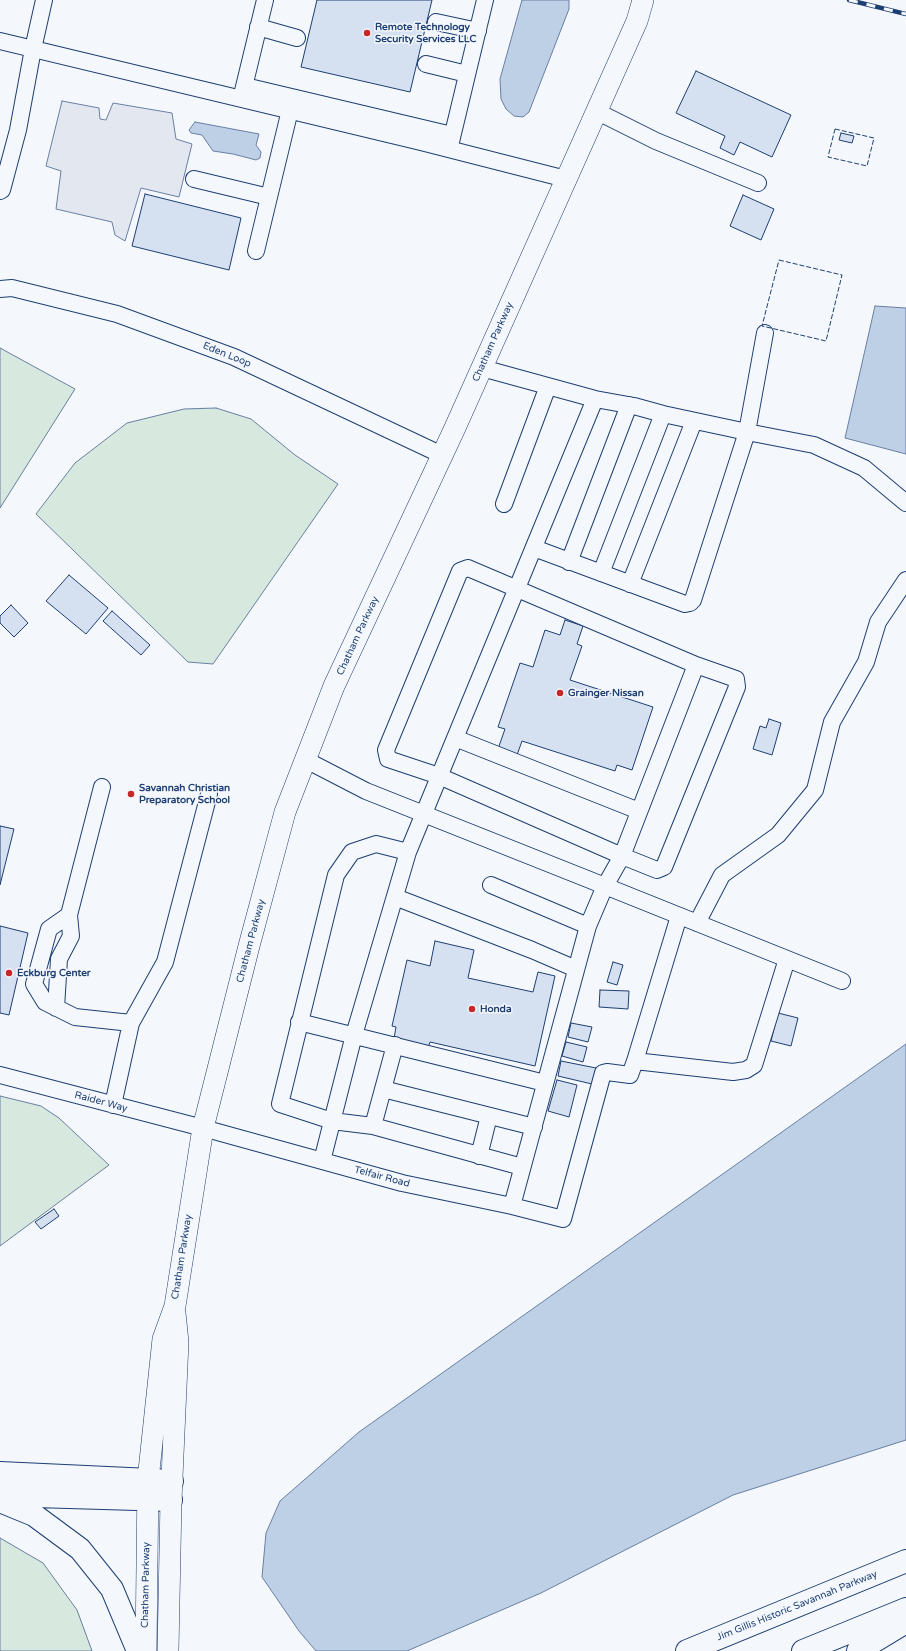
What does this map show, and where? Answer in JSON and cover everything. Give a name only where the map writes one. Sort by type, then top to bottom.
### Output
[{"type":"highway","points":[[0,1473],[147,1490]]},
{"type":"highway","points":[[0,1495],[172,1490]]},
{"type":"highway","points":[[0,1501],[34,1515],[80,1549],[112,1589],[138,1651]]},
{"type":"highway","name":"Jim Gillis Historic Savannah Parkway","points":[[687,1651],[906,1561]]},
{"type":"highway","points":[[803,1651],[906,1609]]},
{"type":"highway","points":[[858,1651],[906,1622]]},
{"type":"main road","name":"Chatham Parkway","points":[[146,1651],[147,1490],[163,1339],[174,1306],[203,1128],[285,812],[334,686],[482,368],[637,20],[643,0]]},
{"type":"main road","name":"Chatham Parkway","points":[[168,1651],[172,1490],[178,1342],[174,1306]]},
{"type":"street","points":[[0,191],[2,190],[18,130],[44,0]]},
{"type":"street","points":[[243,92],[265,0]]},
{"type":"street","points":[[451,142],[485,0]]},
{"type":"street","points":[[436,22],[478,31]]},
{"type":"street","points":[[258,27],[297,38]]},
{"type":"street","points":[[0,41],[243,92],[451,142],[566,179]]},
{"type":"street","points":[[426,64],[467,74]]},
{"type":"street","points":[[243,92],[290,110],[451,142]]},
{"type":"street","points":[[256,251],[290,110]]},
{"type":"street","points":[[596,112],[656,141],[758,183]]},
{"type":"street","points":[[194,179],[269,197]]},
{"type":"street","name":"Eden Loop","points":[[0,289],[12,288],[116,314],[234,356],[442,455]]},
{"type":"street","points":[[534,548],[685,604],[690,603],[693,600],[747,432],[765,333]]},
{"type":"street","points":[[482,368],[595,399],[814,445],[864,468],[906,503]]},
{"type":"street","points":[[504,504],[548,386]]},
{"type":"street","points":[[322,1161],[354,1035],[408,852],[595,399]]},
{"type":"street","points":[[570,562],[629,405]]},
{"type":"street","points":[[601,574],[663,414]]},
{"type":"street","points":[[630,584],[694,421]]},
{"type":"street","points":[[468,568],[696,665],[736,679],[737,687],[664,867],[656,870],[439,776],[388,759],[386,750],[457,578],[460,571],[468,568]]},
{"type":"street","points":[[697,923],[722,875],[778,835],[815,790],[832,722],[866,662],[878,622],[906,580]]},
{"type":"street","points":[[512,1206],[588,926],[605,886],[622,856],[696,665]]},
{"type":"street","points":[[455,738],[639,811]]},
{"type":"street","points":[[306,760],[366,791],[842,981]]},
{"type":"street","points":[[56,1008],[59,959],[71,936],[69,915],[102,787]]},
{"type":"street","points":[[113,1105],[131,1023],[165,962],[209,794]]},
{"type":"street","points":[[408,852],[376,844],[352,852],[336,875],[280,1104],[332,1121],[373,1126],[522,1167]]},
{"type":"street","points":[[491,885],[588,926]]},
{"type":"street","points":[[395,897],[525,947],[576,969]]},
{"type":"street","points":[[69,915],[49,929],[34,984],[45,1002],[75,1017],[131,1023]]},
{"type":"street","points":[[679,916],[635,1061],[733,1072],[746,1070],[754,1065],[787,959]]},
{"type":"street","points":[[299,1022],[545,1083]]},
{"type":"street","points":[[373,1126],[395,1046]]},
{"type":"street","name":"Telfair Road","points":[[203,1128],[402,1183],[512,1206],[563,1219],[603,1073],[607,1072],[630,1075],[635,1061]]},
{"type":"street","name":"Raider Way","points":[[0,1075],[203,1128]]},
{"type":"street","points":[[383,1090],[534,1127]]},
{"type":"street","points":[[479,1156],[489,1116]]},
{"type":"shaded area","points":[[62,101],[99,108],[100,119],[106,120],[113,103],[172,113],[176,139],[192,144],[179,197],[141,188],[125,241],[115,235],[112,222],[56,209],[61,171],[46,166]]},
{"type":"shaded area","points":[[0,348],[75,389],[0,508]]},
{"type":"shaded area","points":[[216,408],[251,419],[295,455],[338,484],[213,664],[188,662],[36,514],[75,463],[127,423],[184,409]]},
{"type":"shaded area","points":[[0,1096],[41,1106],[59,1118],[109,1165],[0,1246]]},
{"type":"shaded area","points":[[0,1538],[43,1563],[77,1610],[92,1651],[0,1651]]},
{"type":"water","points":[[522,0],[569,0],[569,9],[529,112],[523,117],[514,116],[506,109],[501,99],[500,79]]},
{"type":"water","points":[[195,122],[259,134],[256,145],[261,152],[260,158],[256,160],[213,151],[202,135],[191,133],[189,130]]},
{"type":"water","points":[[875,306],[906,308],[906,454],[845,438]]},
{"type":"water","points":[[906,1044],[906,1440],[733,1495],[541,1593],[407,1651],[316,1651],[299,1631],[262,1577],[266,1533],[280,1501],[359,1432]]},
{"type":"building","name":"Remote Technology Security Services LLC","points":[[317,0],[432,0],[410,92],[301,67]]},
{"type":"building","points":[[696,71],[791,115],[772,157],[740,142],[734,155],[720,148],[725,136],[676,113]]},
{"type":"building","points":[[841,133],[854,136],[852,143],[839,140]]},
{"type":"building","points":[[145,194],[241,218],[229,270],[132,246]]},
{"type":"building","points":[[743,195],[774,209],[761,240],[730,226]]},
{"type":"building","points":[[69,575],[108,608],[86,634],[46,601]]},
{"type":"building","points":[[11,605],[28,623],[14,637],[0,623],[0,616]]},
{"type":"building","points":[[112,611],[150,645],[141,655],[103,621]]},
{"type":"building","name":"Grainger Nissan","points":[[565,620],[583,626],[577,644],[582,646],[570,680],[653,707],[632,770],[617,765],[615,771],[522,741],[517,755],[498,749],[505,729],[498,727],[520,663],[533,667],[545,630],[560,635]]},
{"type":"building","points":[[769,719],[781,723],[772,755],[753,749],[760,726],[766,728]]},
{"type":"building","points":[[0,826],[14,829],[0,885]]},
{"type":"building","name":"Eckburg Center","points":[[0,926],[28,933],[9,1015],[0,1013]]},
{"type":"building","name":"Honda","points":[[435,941],[474,950],[468,978],[533,992],[538,972],[555,976],[535,1066],[430,1042],[427,1051],[393,1044],[396,1027],[392,1026],[407,960],[430,966]]},
{"type":"building","points":[[613,962],[623,965],[617,985],[607,982]]},
{"type":"building","points":[[600,990],[629,991],[628,1009],[599,1007]]},
{"type":"building","points":[[778,1013],[798,1018],[791,1046],[771,1041]]},
{"type":"building","points":[[571,1023],[592,1027],[588,1042],[568,1037]]},
{"type":"building","points":[[566,1042],[587,1047],[583,1062],[562,1056]]},
{"type":"building","points":[[561,1061],[596,1068],[592,1084],[558,1076]]},
{"type":"building","points":[[557,1080],[577,1085],[569,1117],[548,1111]]},
{"type":"building","points":[[54,1209],[59,1216],[41,1229],[35,1222]]},
{"type":"railway","points":[[849,0],[906,14]]},
{"type":"fence","points":[[835,129],[874,138],[867,166],[828,157],[835,129]]},
{"type":"fence","points":[[779,260],[842,275],[826,341],[762,326],[779,260]]},
{"type":"place","name":"Remote Technology Security Services LLC","points":[[367,33]]},
{"type":"place","name":"Grainger Nissan","points":[[560,693]]},
{"type":"place","name":"Savannah Christian Preparatory School","points":[[131,794]]},
{"type":"place","name":"Eckburg Center","points":[[9,973]]},
{"type":"place","name":"Honda","points":[[472,1009]]}]
